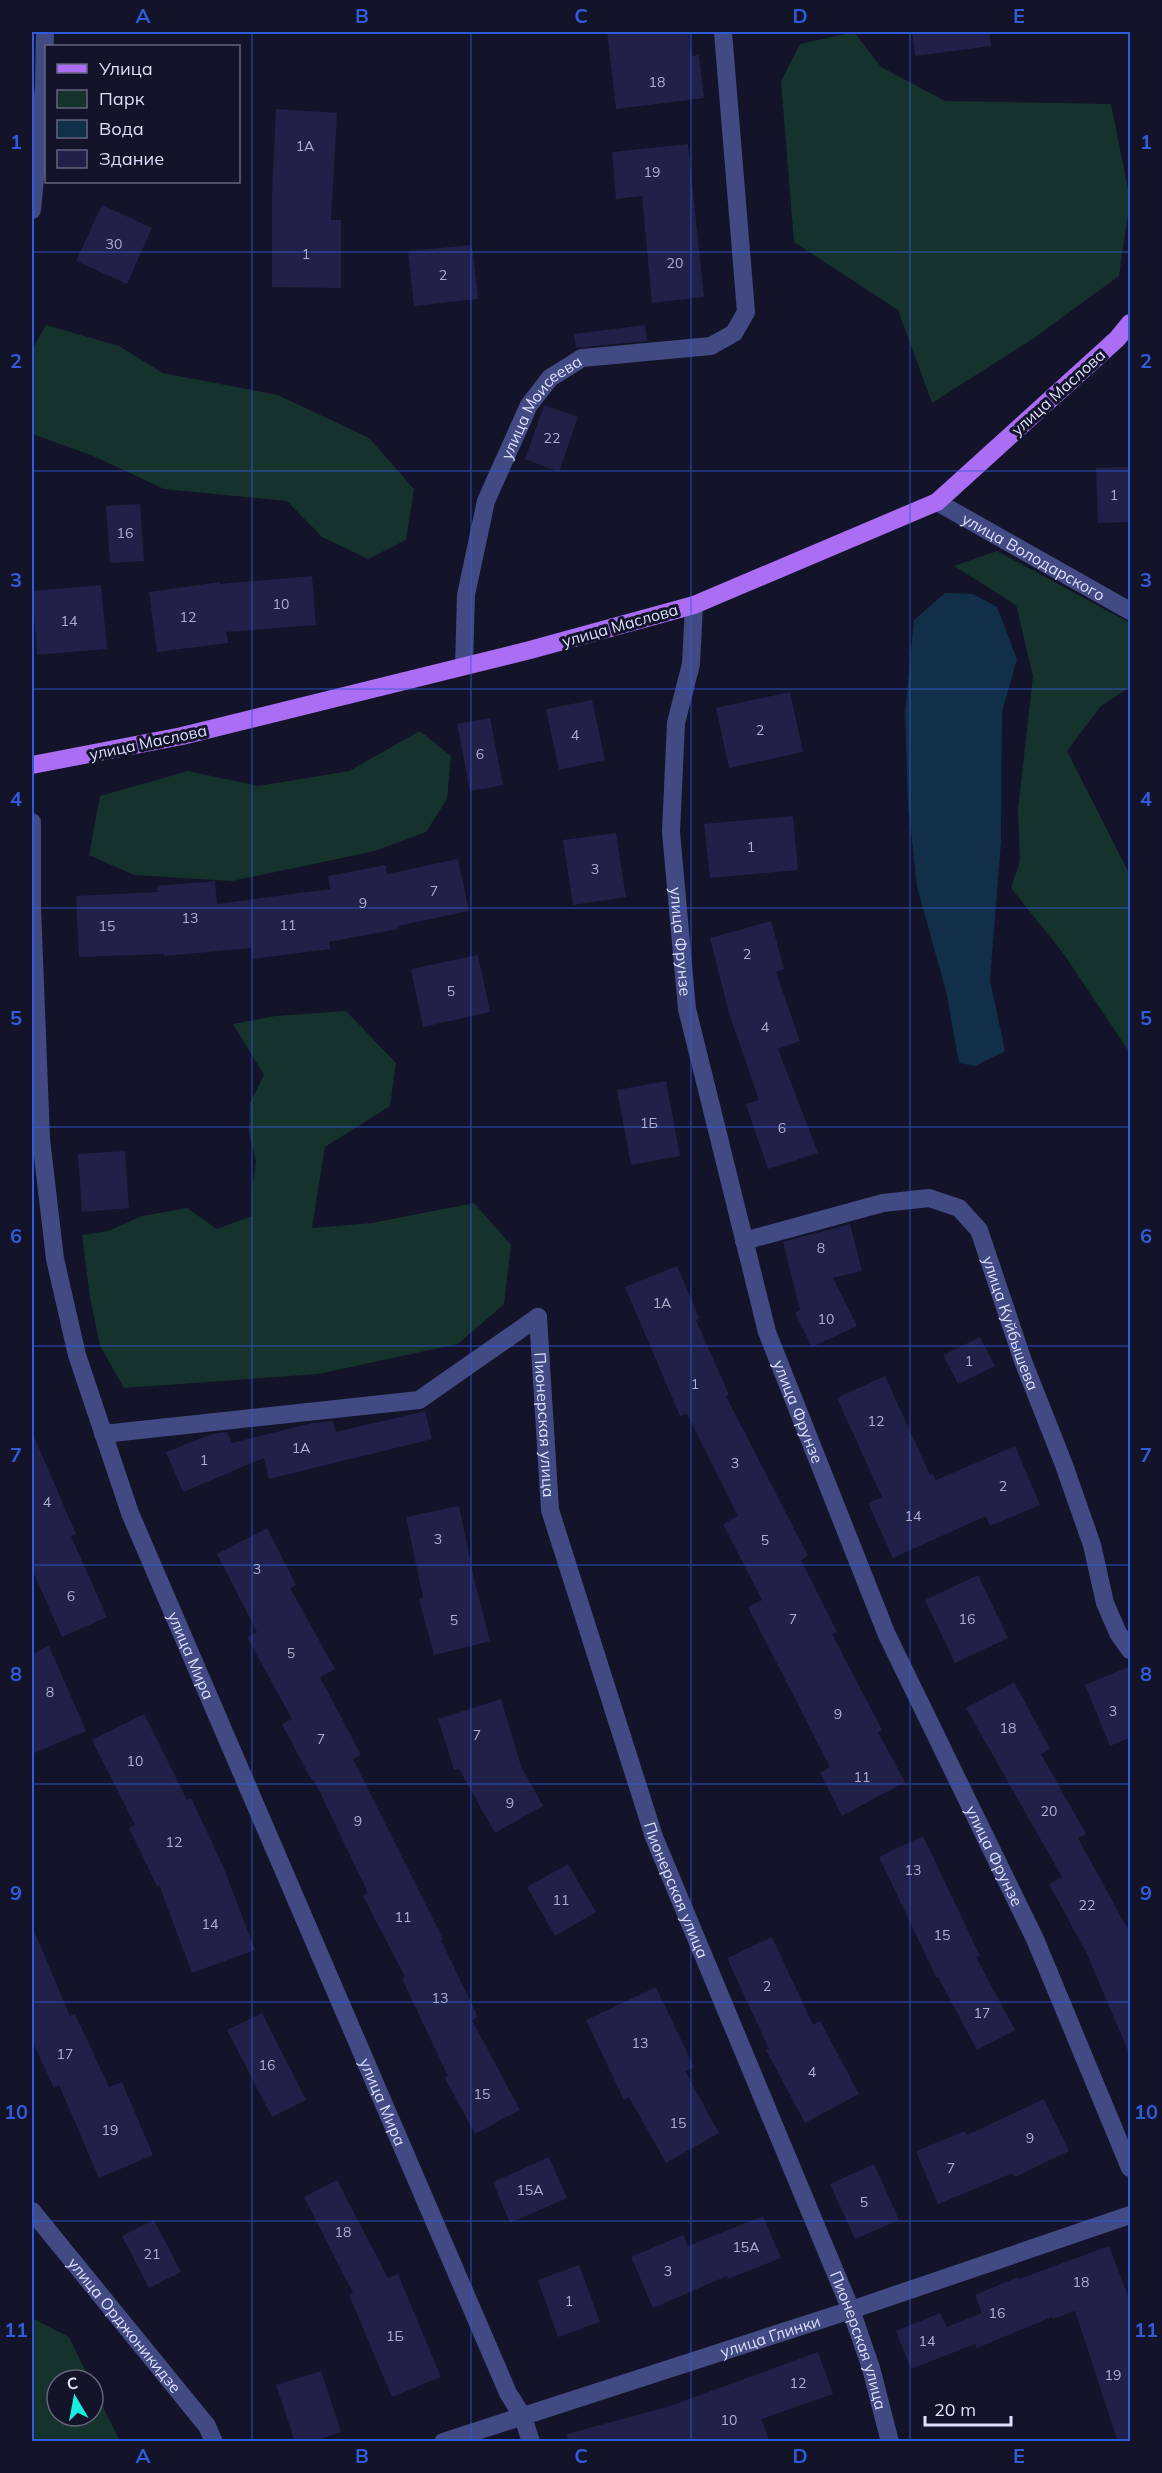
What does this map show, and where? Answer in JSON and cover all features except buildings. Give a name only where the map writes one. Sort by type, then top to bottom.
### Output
[{"type":"main road","name":"улица Маслова","points":[[32,765],[182,736],[530,650],[694,605],[937,502],[1117,339],[1131,323]]},
{"type":"street","points":[[32,210],[44,86],[45,32]]},
{"type":"street","name":"улица Моисеева","points":[[464,666],[466,596],[486,501],[529,405],[550,378],[582,358],[711,346],[734,333],[746,312],[723,32]]},
{"type":"street","name":"улица Володарского","points":[[937,502],[1131,611]]},
{"type":"street","name":"улица Фрунзе","points":[[694,605],[691,664],[676,723],[671,832],[687,1009],[767,1332],[887,1635],[1035,1940],[1131,2168]]},
{"type":"street","name":"улица Мира","points":[[32,822],[32,907],[41,1139],[55,1259],[77,1355],[134,1524],[503,2382],[523,2417],[531,2442]]},
{"type":"street","name":"улица Куйбышева","points":[[744,1241],[884,1203],[929,1198],[959,1208],[979,1230],[1023,1361],[1064,1465],[1092,1545],[1104,1603],[1118,1633],[1131,1650]]},
{"type":"street","name":"Пионерская улица","points":[[104,1434],[419,1400],[538,1317],[550,1510],[654,1837],[851,2310],[871,2368],[890,2442]]},
{"type":"street","name":"улица Орджоникидзе","points":[[32,2211],[207,2426],[214,2442]]},
{"type":"street","name":"улица Глинки","points":[[443,2442],[851,2310],[1131,2215]]},
{"type":"green space","points":[[854,32],[881,67],[945,101],[1111,104],[1130,199],[1119,276],[1031,340],[932,403],[898,310],[794,242],[781,81],[800,44]]},
{"type":"green space","points":[[46,325],[119,346],[163,373],[278,395],[369,438],[414,489],[406,540],[368,559],[322,537],[287,501],[164,489],[91,455],[32,434],[32,350]]},
{"type":"green space","points":[[997,551],[1130,623],[1130,687],[1101,706],[1067,751],[1130,875],[1130,1053],[1063,953],[1011,888],[1020,861],[1018,810],[1033,676],[1016,605],[954,566]]},
{"type":"green space","points":[[420,731],[451,756],[447,799],[426,832],[375,851],[232,881],[134,875],[89,855],[100,796],[188,771],[258,786],[349,771]]},
{"type":"green space","points":[[346,1011],[396,1063],[390,1106],[325,1147],[312,1228],[372,1223],[474,1203],[511,1245],[504,1304],[458,1344],[318,1374],[124,1388],[100,1346],[90,1298],[82,1235],[108,1231],[142,1216],[187,1208],[217,1229],[252,1216],[252,1188],[256,1162],[249,1132],[250,1103],[264,1075],[233,1024],[275,1016]]},
{"type":"green space","points":[[32,2318],[69,2337],[84,2368],[45,2368],[45,2428],[105,2428],[105,2411],[120,2441],[32,2441]]},
{"type":"water","points":[[945,593],[973,594],[997,607],[1017,659],[1002,712],[1001,842],[990,980],[1005,1051],[975,1066],[959,1063],[946,991],[917,887],[908,804],[905,713],[914,620]]}]
